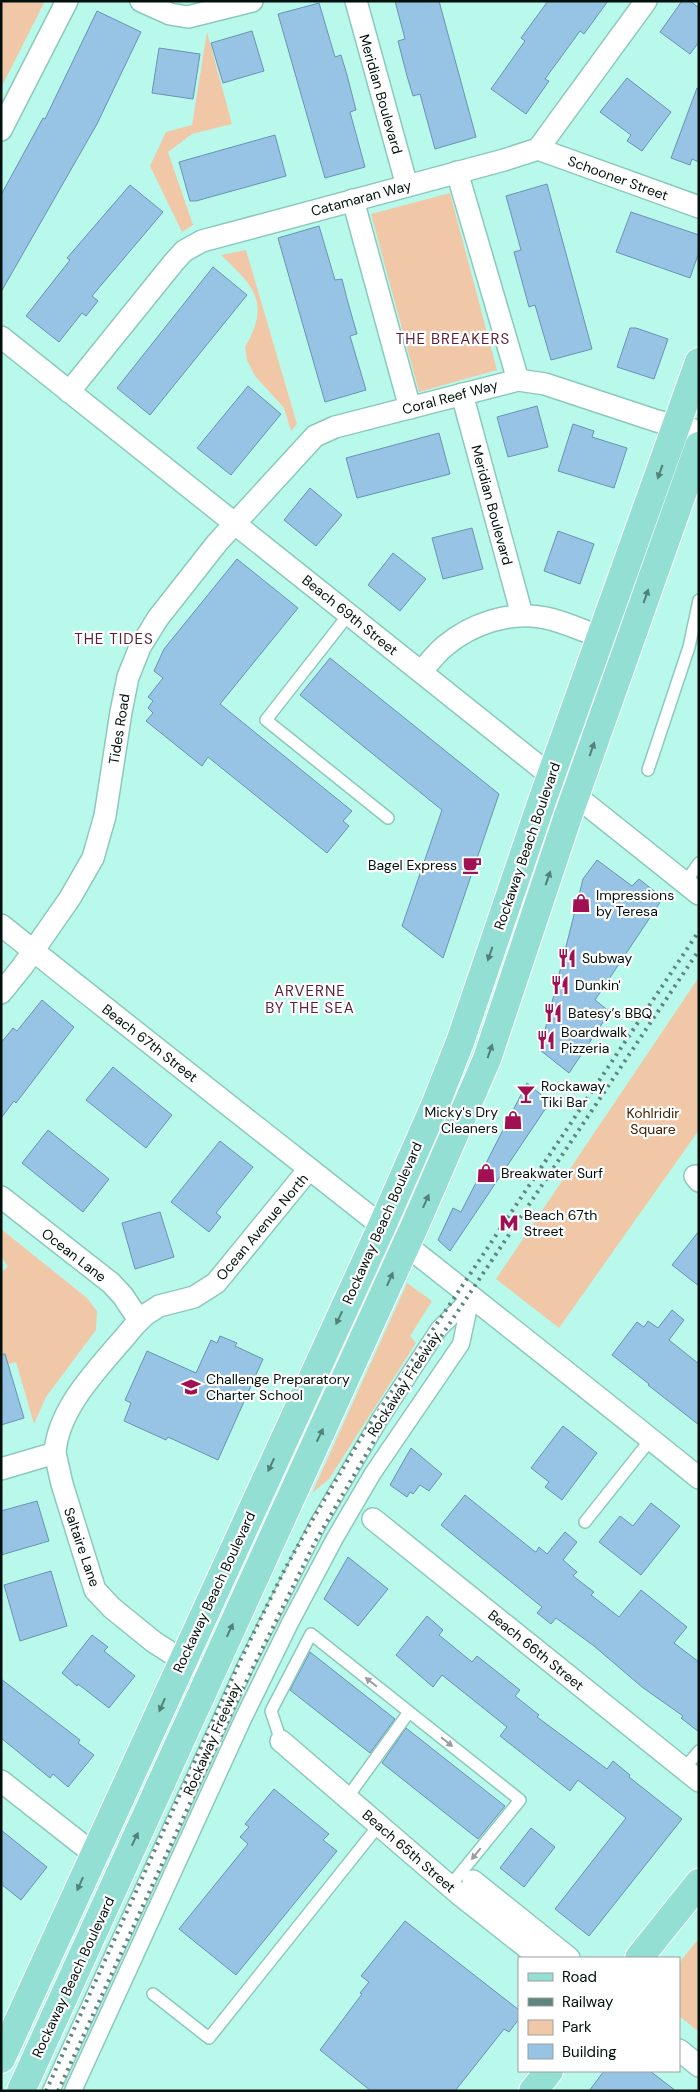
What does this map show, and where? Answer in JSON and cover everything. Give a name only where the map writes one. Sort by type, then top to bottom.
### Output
[{"type":"main road","name":"Rockaway Beach Boulevard","points":[[3,2049],[382,1226],[436,1103],[470,1014],[551,775],[601,637],[688,429],[699,362]]},
{"type":"main road","name":"Rockaway Beach Boulevard","points":[[21,2091],[471,1098],[699,446]]},
{"type":"main road","points":[[470,1014],[498,1025]]},
{"type":"main road","points":[[640,1957],[699,1883]]},
{"type":"main road","points":[[533,2091],[548,2072]]},
{"type":"street","points":[[1,130],[67,1]]},
{"type":"street","points":[[141,1],[170,14],[188,16],[252,1]]},
{"type":"street","name":"Meridian Boulevard","points":[[356,1],[407,186]]},
{"type":"street","points":[[538,149],[646,1]]},
{"type":"street","name":"Catamaran Way","points":[[70,392],[174,262],[190,248],[202,242],[240,230],[538,149]]},
{"type":"street","name":"Schooner Street","points":[[538,149],[699,207]]},
{"type":"street","points":[[457,172],[518,380]]},
{"type":"street","points":[[353,200],[410,408]]},
{"type":"street","name":"Beach 69th Street","points":[[1,337],[692,889]]},
{"type":"street","name":"Coral Reef Way","points":[[235,523],[315,436],[335,427],[518,380],[545,384],[688,429]]},
{"type":"street","name":"Meridian Boulevard","points":[[462,394],[522,615]]},
{"type":"street","name":"Tides Road","points":[[1,993],[78,886],[98,845],[108,801],[128,677],[140,647],[169,603],[235,523]]},
{"type":"street","points":[[421,672],[444,646],[464,633],[497,620],[522,615],[547,618],[601,637]]},
{"type":"street","name":"Beach 67th Street","points":[[1,924],[699,1478]]},
{"type":"street","name":"Ocean Avenue North","points":[[55,1453],[57,1435],[70,1406],[139,1320],[159,1306],[194,1297],[216,1283],[310,1169]]},
{"type":"street","name":"Ocean Lane","points":[[1,1197],[111,1283],[123,1296],[139,1320]]},
{"type":"street","name":"Rockaway Freeway","points":[[51,2091],[246,1665],[300,1557],[380,1419],[439,1329],[471,1297]]},
{"type":"street","name":"Rockaway Freeway","points":[[73,2091],[239,1728],[290,1623],[335,1538],[373,1473],[460,1344],[471,1297]]},
{"type":"street","points":[[1,1469],[55,1453]]},
{"type":"street","name":"Saltaire Lane","points":[[55,1453],[62,1484],[96,1590],[112,1608],[147,1637],[182,1660],[210,1674]]},
{"type":"street","name":"Beach 66th Street","points":[[373,1519],[691,1775]]},
{"type":"street","name":"Beach 65th Street","points":[[281,1741],[450,1886],[539,1957]]},
{"type":"street","points":[[1,1781],[94,1854]]},
{"type":"street","name":"Beach 65th Street","points":[[474,1881],[568,1957]]},
{"type":"street","points":[[680,2051],[699,2066]]},
{"type":"lane","points":[[648,770],[689,647],[699,600]]},
{"type":"lane","points":[[349,614],[266,720],[388,818]]},
{"type":"lane","points":[[692,889],[699,863]]},
{"type":"lane","points":[[585,1522],[650,1439]]},
{"type":"lane","points":[[281,1741],[270,1711],[311,1634],[520,1800],[450,1886]]},
{"type":"lane","points":[[347,1798],[409,1712]]},
{"type":"lane","points":[[691,1775],[699,1751]]},
{"type":"lane","points":[[153,1994],[209,2038],[379,1825]]},
{"type":"green space","points":[[1,1],[45,1],[1,88]]},
{"type":"green space","points":[[207,32],[232,124],[192,134],[168,152],[193,225],[182,232],[150,166],[166,132],[192,125]]},
{"type":"green space","points":[[450,193],[497,370],[419,392],[371,214]]},
{"type":"green space","points":[[246,250],[297,424],[291,431],[284,408],[255,376],[247,360],[245,347],[253,332],[258,307],[250,286],[221,255]]},
{"type":"green space","name":"Kohlridir Square","points":[[699,977],[699,1130],[559,1328],[496,1279]]},
{"type":"green space","points":[[1,1229],[87,1298],[97,1311],[96,1330],[46,1397],[34,1424],[16,1362],[1,1366],[1,1272],[8,1267],[1,1256]]},
{"type":"green space","points":[[407,1283],[432,1301],[410,1336],[416,1343],[329,1479],[312,1493]]},
{"type":"green space","points":[[699,1938],[699,2032],[680,2017],[680,1962]]},
{"type":"building","points":[[395,1],[439,1],[476,137],[435,149],[420,94],[413,96],[407,76],[398,41],[405,39]]},
{"type":"building","points":[[548,1],[608,1],[584,34],[580,31],[545,79],[549,81],[526,114],[491,89],[525,41],[521,38]]},
{"type":"building","points":[[682,1],[690,1],[699,8],[699,42],[690,54],[660,32]]},
{"type":"building","points":[[319,3],[335,57],[341,55],[347,75],[356,110],[350,112],[365,167],[325,178],[278,14]]},
{"type":"building","points":[[97,11],[141,32],[97,124],[1,292],[1,195],[43,118],[45,119]]},
{"type":"building","points":[[252,31],[264,71],[223,83],[211,43]]},
{"type":"building","points":[[159,48],[200,54],[193,99],[152,93]]},
{"type":"building","points":[[627,78],[671,112],[642,151],[627,141],[631,135],[600,112]]},
{"type":"building","points":[[697,88],[699,88],[699,162],[692,159],[690,165],[671,158]]},
{"type":"building","points":[[275,135],[286,176],[196,201],[190,201],[179,162]]},
{"type":"building","points":[[547,184],[592,349],[551,360],[535,305],[529,307],[514,252],[521,250],[506,196]]},
{"type":"building","points":[[130,185],[163,212],[92,296],[98,301],[86,316],[82,313],[59,342],[26,316],[70,260],[67,258]]},
{"type":"building","points":[[631,212],[699,235],[699,252],[690,278],[616,252]]},
{"type":"building","points":[[319,226],[335,280],[342,279],[357,334],[350,336],[366,390],[325,402],[278,238]]},
{"type":"building","points":[[213,267],[247,295],[150,415],[117,388]]},
{"type":"building","points":[[630,328],[636,328],[668,339],[654,379],[617,367]]},
{"type":"building","points":[[248,386],[281,414],[231,475],[197,448]]},
{"type":"building","points":[[537,406],[548,447],[508,457],[497,417]]},
{"type":"building","points":[[573,424],[594,431],[592,437],[627,448],[614,488],[558,471]]},
{"type":"building","points":[[439,433],[450,474],[357,498],[346,458]]},
{"type":"building","points":[[310,488],[342,515],[316,546],[284,520]]},
{"type":"building","points":[[472,528],[483,569],[443,579],[432,538]]},
{"type":"building","points":[[558,531],[594,544],[580,584],[544,571]]},
{"type":"building","points":[[393,553],[426,579],[400,611],[368,585]]},
{"type":"building","points":[[237,559],[298,608],[220,704],[352,811],[343,821],[349,826],[327,853],[208,757],[202,766],[146,721],[153,713],[148,708],[153,701],[148,697],[163,678],[154,671],[164,649]]},
{"type":"building","points":[[330,658],[499,794],[443,958],[402,926],[442,810],[300,695]]},
{"type":"building","points":[[597,860],[632,886],[639,879],[663,898],[595,1000],[610,1012],[569,1073],[540,1050],[583,879]]},
{"type":"building","points":[[42,1000],[74,1027],[16,1103],[14,1101],[1,1118],[1,1043],[13,1028],[17,1031]]},
{"type":"building","points":[[113,1067],[172,1115],[146,1148],[86,1100]]},
{"type":"building","points":[[527,1083],[550,1102],[450,1251],[438,1240],[453,1208],[461,1212]]},
{"type":"building","points":[[48,1130],[109,1179],[83,1212],[22,1163]]},
{"type":"building","points":[[220,1141],[253,1167],[216,1213],[221,1217],[209,1232],[171,1202]]},
{"type":"building","points":[[160,1212],[174,1257],[135,1269],[122,1223]]},
{"type":"building","points":[[699,1231],[699,1286],[672,1265]]},
{"type":"building","points":[[672,1310],[684,1320],[669,1340],[699,1364],[699,1425],[612,1355],[637,1322],[644,1327],[648,1321],[658,1328]]},
{"type":"building","name":"Challenge Preparatory Charter School","points":[[220,1336],[237,1343],[235,1346],[263,1359],[218,1460],[168,1437],[166,1440],[124,1421],[131,1403],[125,1400],[147,1351],[196,1373],[211,1340],[217,1343]]},
{"type":"building","points":[[1,1354],[5,1354],[24,1418],[1,1425]]},
{"type":"building","points":[[563,1426],[597,1453],[562,1500],[545,1487],[549,1482],[531,1468]]},
{"type":"building","points":[[411,1448],[442,1474],[429,1491],[420,1485],[413,1494],[410,1492],[407,1497],[390,1485]]},
{"type":"building","points":[[465,1495],[536,1552],[539,1547],[547,1554],[565,1532],[577,1542],[563,1560],[577,1572],[573,1576],[594,1592],[591,1595],[619,1617],[641,1590],[687,1627],[674,1643],[699,1662],[699,1732],[681,1718],[683,1716],[642,1687],[594,1646],[556,1618],[551,1624],[537,1613],[542,1607],[441,1525]]},
{"type":"building","points":[[37,1501],[49,1541],[1,1555],[1,1511]]},
{"type":"building","points":[[651,1503],[680,1526],[641,1575],[599,1542],[620,1516],[633,1526]]},
{"type":"building","points":[[348,1557],[388,1589],[358,1626],[324,1599]]},
{"type":"building","points":[[51,1571],[67,1626],[20,1641],[4,1585]]},
{"type":"building","points":[[427,1616],[443,1630],[439,1635],[472,1662],[477,1656],[520,1690],[515,1696],[539,1715],[537,1717],[607,1769],[613,1761],[630,1775],[629,1777],[682,1819],[589,1936],[555,1909],[626,1818],[578,1780],[570,1791],[500,1736],[507,1727],[442,1675],[433,1687],[396,1655]]},
{"type":"building","points":[[92,1635],[108,1647],[104,1651],[135,1676],[109,1708],[62,1673]]},
{"type":"building","points":[[310,1652],[395,1719],[370,1753],[290,1690]]},
{"type":"building","points":[[1,1679],[80,1740],[78,1743],[94,1755],[68,1787],[53,1774],[50,1778],[1,1738]]},
{"type":"building","points":[[406,1728],[505,1806],[478,1839],[382,1763]]},
{"type":"building","points":[[274,1789],[329,1834],[323,1840],[337,1851],[236,1975],[179,1929],[248,1844],[240,1837],[249,1827],[245,1824]]},
{"type":"building","points":[[531,1828],[555,1847],[524,1887],[500,1868]]},
{"type":"building","points":[[1,1830],[47,1867],[21,1900],[1,1884]]},
{"type":"building","points":[[405,1921],[518,2009],[518,2020],[509,2032],[504,2029],[455,2091],[371,2091],[320,2050],[369,1982],[361,1976]]},
{"type":"building","points":[[603,2072],[651,2072],[676,2091],[589,2091]]},
{"type":"railway","points":[[46,2091],[241,1659],[285,1569],[310,1524],[364,1433],[699,931]]},
{"type":"railway","points":[[58,2091],[240,1694],[315,1542],[388,1417],[699,950]]},
{"type":"place","name":"Bagel Express","points":[[472,865]]},
{"type":"place","name":"Impressions by Teresa","points":[[581,903]]},
{"type":"place","name":"Subway","points":[[567,958]]},
{"type":"place","name":"Dunkin'","points":[[560,985]]},
{"type":"place","name":"Batesy’s BBQ","points":[[553,1013]]},
{"type":"place","name":"Boardwalk Pizzeria","points":[[546,1040]]},
{"type":"place","name":"Rockaway Tiki Bar","points":[[526,1094]]},
{"type":"place","name":"Micky's Dry Cleaners","points":[[513,1120]]},
{"type":"place","name":"Breakwater Surf","points":[[486,1173]]},
{"type":"place","name":"Beach 67th Street","points":[[509,1223]]},
{"type":"place","name":"Challenge Preparatory Charter School","points":[[191,1387]]},
{"type":"district","name":"THE BREAKERS","points":[[453,339]]},
{"type":"district","name":"THE TIDES","points":[[114,639]]},
{"type":"district","name":"ARVERNE BY THE SEA","points":[[310,1000]]}]
